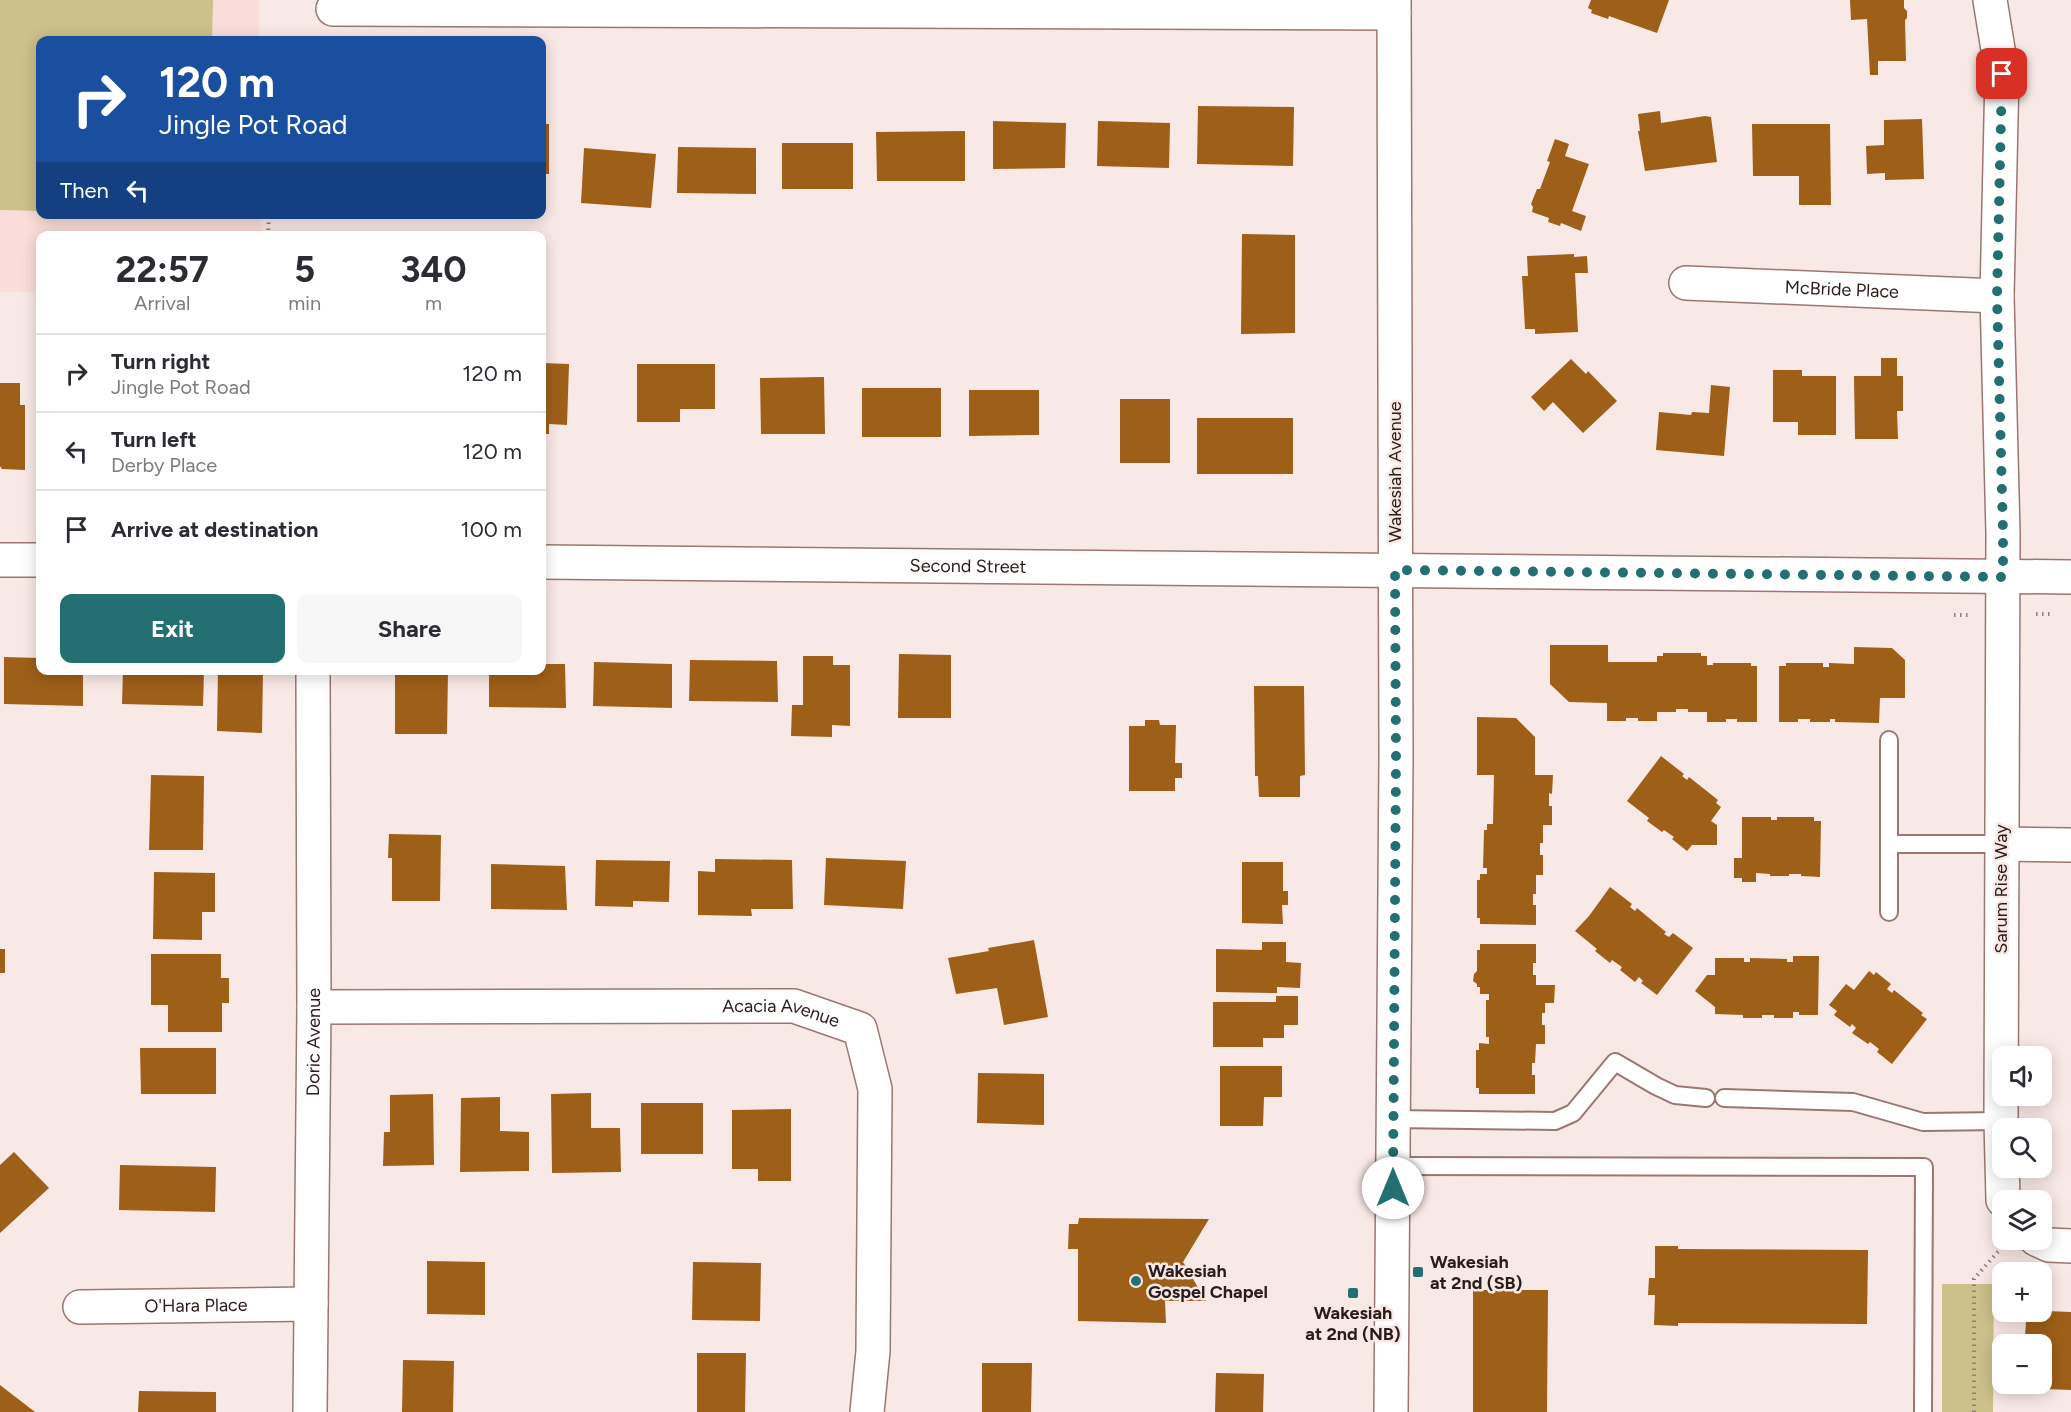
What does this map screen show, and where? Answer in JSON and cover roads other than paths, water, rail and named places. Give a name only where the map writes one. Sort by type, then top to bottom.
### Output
[{"type":"street","name":"Sarum Rise Way","points":[[1990,0],[2002,74],[1997,296],[2003,533],[2001,1118]]},
{"type":"street","points":[[333,9],[1394,6]]},
{"type":"street","name":"Wakesiah Avenue","points":[[1391,1412],[1396,758],[1394,6]]},
{"type":"street","name":"McBride Place","points":[[1686,283],[1997,296]]},
{"type":"street","points":[[0,560],[36,560]]},
{"type":"street","name":"Second Street","points":[[546,562],[2071,577]]},
{"type":"street","name":"Doric Avenue","points":[[310,1412],[314,1007],[313,675]]},
{"type":"street","points":[[2001,844],[2071,845]]},
{"type":"street","name":"Acacia Avenue","points":[[314,1007],[794,1006],[860,1029],[875,1089],[873,1351],[867,1412]]},
{"type":"street","points":[[2052,1245],[2071,1246]]},
{"type":"street","name":"O'Hara Place","points":[[80,1306],[311,1304]]},
{"type":"lane","points":[[1888,740],[1888,912]]},
{"type":"lane","points":[[1888,844],[2001,844]]},
{"type":"lane","points":[[1392,1119],[1555,1120],[1573,1113],[1615,1062],[1675,1095],[1706,1098]]},
{"type":"lane","points":[[1724,1098],[1853,1102],[1923,1122],[1992,1121]]},
{"type":"lane","points":[[1393,1166],[1924,1167],[1923,1412]]},
{"type":"place","name":"Wakesiah at 2nd (SB)","points":[[1418,1272]]},
{"type":"place","name":"Wakesiah Gospel Chapel","points":[[1136,1281]]},
{"type":"place","name":"Wakesiah at 2nd (NB)","points":[[1353,1293]]}]
